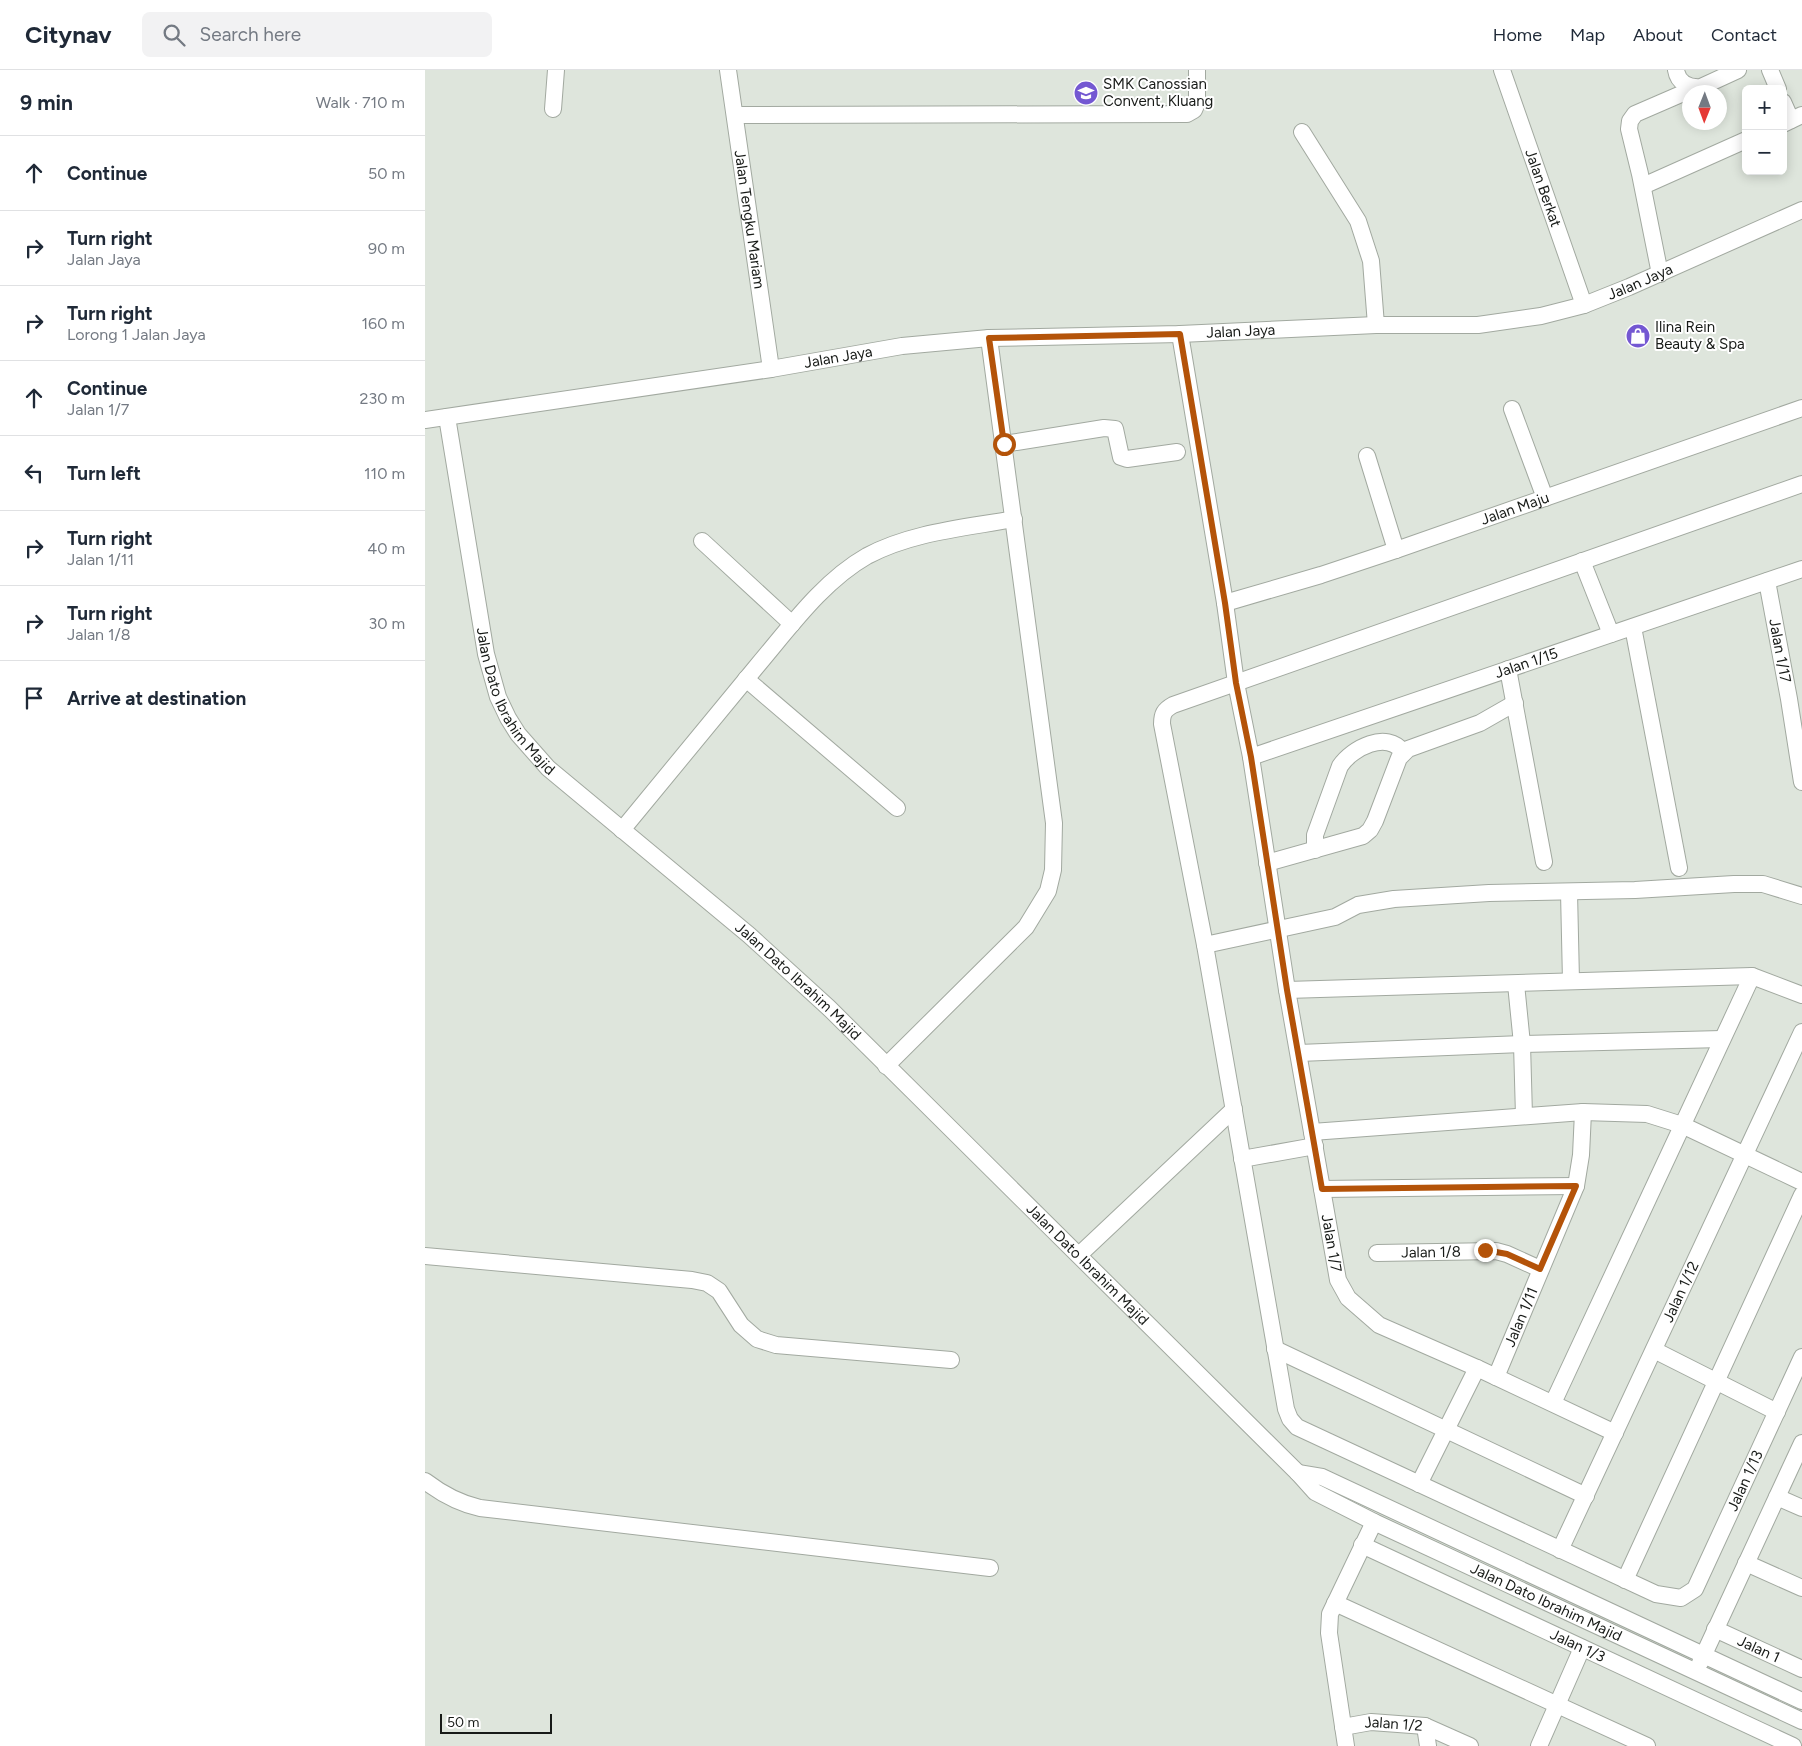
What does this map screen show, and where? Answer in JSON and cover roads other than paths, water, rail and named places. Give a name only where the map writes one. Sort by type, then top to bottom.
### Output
[{"type":"street","points":[[553,109],[557,70]]},
{"type":"street","name":"Jalan Tengku Mariam","points":[[729,70],[771,369]]},
{"type":"street","points":[[735,115],[1187,114],[1194,110],[1197,103],[1197,70]]},
{"type":"street","name":"Jalan Berkat","points":[[1502,70],[1584,305]]},
{"type":"street","points":[[1660,274],[1643,186],[1629,129],[1632,116],[1684,80],[1701,87],[1738,70]]},
{"type":"street","points":[[1770,70],[1776,85]]},
{"type":"street","points":[[1303,132],[1358,221],[1371,260],[1376,325]]},
{"type":"street","points":[[1643,186],[1742,142]]},
{"type":"street","name":"Jalan Jaya","points":[[425,420],[771,369],[902,346],[989,338],[1180,334],[1376,325],[1478,325],[1541,316],[1584,305],[1660,274],[1802,210]]},
{"type":"street","name":"Jalan 1/7","points":[[1180,334],[1225,603],[1236,683],[1251,757],[1287,990],[1337,1280],[1348,1298],[1379,1325],[1477,1368],[1615,1433]]},
{"type":"street","points":[[886,1066],[1026,927],[1048,891],[1052,877],[1055,848],[1054,823],[989,338]]},
{"type":"street","name":"Jalan Maju","points":[[1225,603],[1321,575],[1396,550],[1802,408]]},
{"type":"street","points":[[1512,409],[1545,498]]},
{"type":"street","name":"Jalan Dato Ibrahim Majid","points":[[447,417],[491,677],[507,718],[518,734],[548,768],[749,935],[829,1008],[1315,1492],[1374,1522],[1802,1721]]},
{"type":"street","points":[[1004,444],[1104,428],[1115,429],[1121,457],[1127,459],[1177,452]]},
{"type":"street","points":[[1367,456],[1396,550]]},
{"type":"street","points":[[1802,484],[1236,683],[1165,709],[1162,715],[1162,724],[1205,945],[1286,1409],[1290,1419],[1297,1427],[1625,1580],[1802,1195]]},
{"type":"street","points":[[622,830],[792,624],[827,587],[867,556],[912,537],[1014,519]]},
{"type":"street","points":[[702,541],[792,624]]},
{"type":"street","points":[[1582,561],[1611,634]]},
{"type":"street","name":"Jalan 1/15","points":[[1251,757],[1802,569]]},
{"type":"street","name":"Jalan 1/17","points":[[1767,581],[1795,697],[1802,782]]},
{"type":"street","points":[[1633,627],[1679,868]]},
{"type":"street","points":[[1508,669],[1544,862]]},
{"type":"street","points":[[747,679],[897,808]]},
{"type":"street","points":[[1267,863],[1363,836],[1370,830],[1403,752],[1480,724],[1515,702]]},
{"type":"street","points":[[1315,850],[1315,835],[1340,766],[1345,758],[1375,742],[1394,744],[1403,752]]},
{"type":"street","points":[[1205,945],[1335,917],[1357,905],[1377,900],[1489,893],[1569,892],[1744,884],[1763,884],[1802,896]]},
{"type":"street","points":[[1569,892],[1571,982]]},
{"type":"street","points":[[1553,1404],[1751,976]]},
{"type":"street","points":[[1287,990],[1751,976],[1802,995]]},
{"type":"street","points":[[1516,984],[1522,1044],[1524,1116]]},
{"type":"street","name":"Jalan 1/12","points":[[1560,1550],[1802,1032]]},
{"type":"street","points":[[1299,1053],[1522,1044],[1722,1039]]},
{"type":"street","points":[[1079,1255],[1234,1109]]},
{"type":"street","points":[[1242,1159],[1313,1139],[1524,1116],[1583,1112],[1647,1114],[1682,1124],[1802,1182]]},
{"type":"street","name":"Jalan 1/11","points":[[1495,1377],[1576,1186],[1581,1156],[1583,1112]]},
{"type":"street","points":[[1322,1189],[1576,1186]]},
{"type":"street","name":"Jalan 1/8","points":[[1377,1253],[1497,1251],[1540,1269]]},
{"type":"street","points":[[425,1256],[692,1280],[707,1283],[719,1291],[741,1325],[757,1339],[775,1345],[951,1360]]},
{"type":"street","points":[[1275,1348],[1585,1496]]},
{"type":"street","points":[[1654,1350],[1777,1412]]},
{"type":"street","name":"Jalan 1/13","points":[[1625,1580],[1656,1594],[1681,1598],[1695,1589],[1802,1357]]},
{"type":"street","points":[[1419,1484],[1477,1368]]},
{"type":"street","points":[[1696,1671],[1802,1443]]},
{"type":"street","name":"Jalan Dato Ibrahim Majid","points":[[1298,1473],[1322,1476],[1802,1701]]},
{"type":"street","points":[[425,1481],[449,1498],[480,1508],[991,1568]]},
{"type":"street","points":[[1777,1497],[1802,1508]]},
{"type":"street","points":[[1346,1746],[1329,1633],[1330,1614],[1374,1522]]},
{"type":"street","name":"Jalan 1/3","points":[[1362,1545],[1793,1746]]},
{"type":"street","points":[[1746,1563],[1802,1588]]},
{"type":"street","points":[[1335,1602],[1647,1746]]},
{"type":"street","name":"Jalan 1","points":[[1715,1629],[1802,1669]]},
{"type":"street","points":[[1539,1746],[1582,1648]]},
{"type":"street","name":"Jalan 1/2","points":[[1343,1727],[1371,1722],[1425,1726],[1470,1746]]},
{"type":"street","points":[[1425,1726],[1427,1746]]},
{"type":"place","name":"SMK Canossian Convent, Kluang","points":[[1086,93]]},
{"type":"place","name":"Ilina Rein Beauty & Spa","points":[[1638,336]]}]
